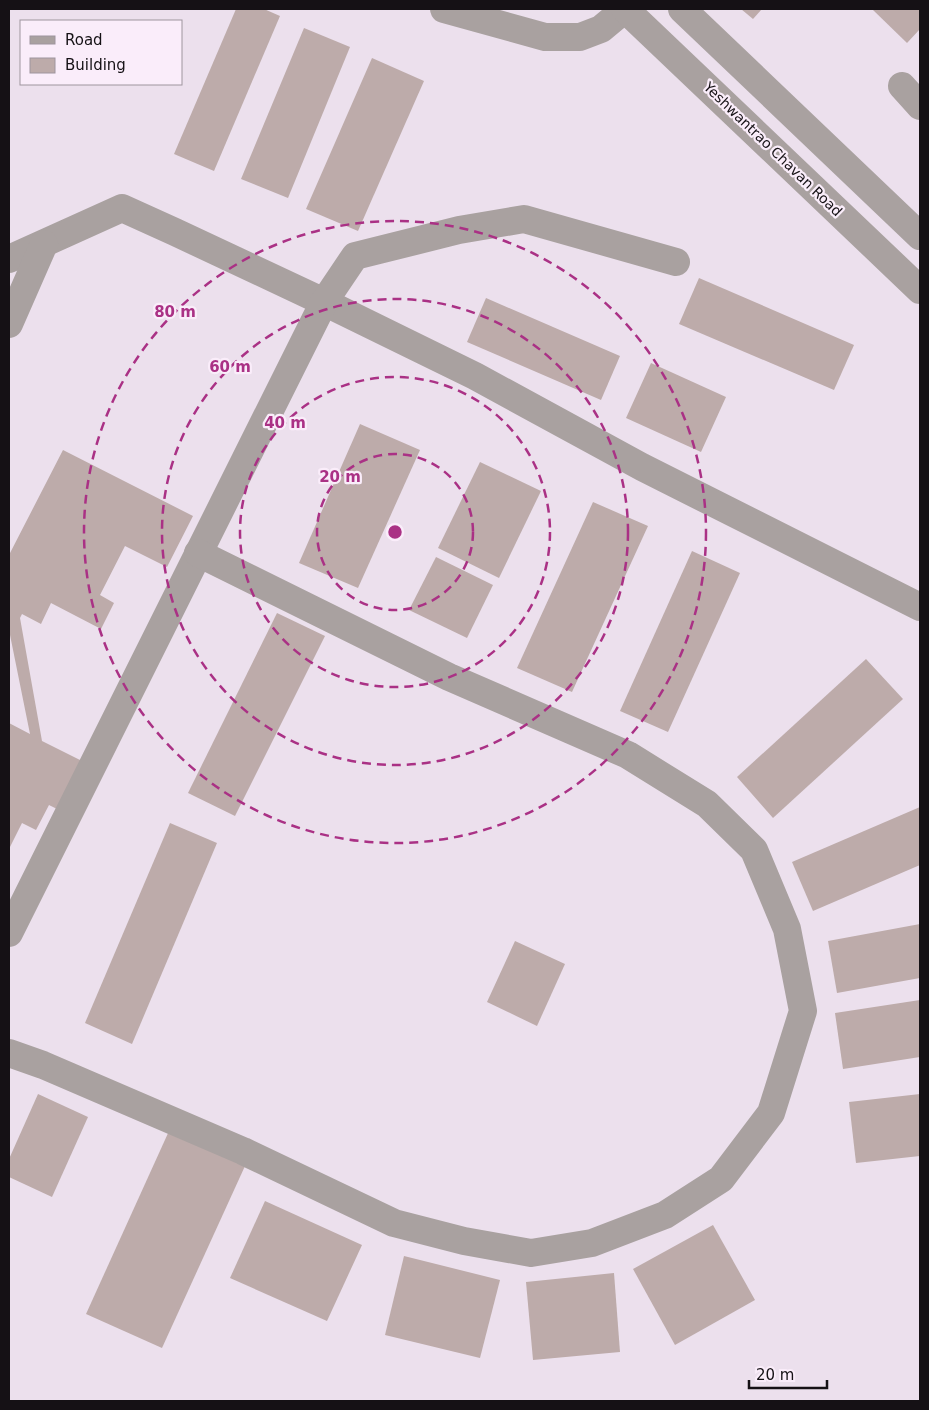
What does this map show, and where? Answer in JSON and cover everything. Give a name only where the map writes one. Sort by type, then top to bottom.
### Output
[{"type":"street","points":[[444,9],[545,37],[580,37],[602,29],[625,9]]},
{"type":"street","name":"Yeshwantrao Chavan Road","points":[[625,9],[920,290]]},
{"type":"street","points":[[682,9],[920,236]]},
{"type":"street","points":[[902,86],[920,106]]},
{"type":"street","points":[[9,259],[122,208],[324,302],[475,376],[642,467],[920,607]]},
{"type":"street","points":[[9,932],[324,302],[355,256],[459,230],[524,219],[676,262]]},
{"type":"street","points":[[9,324],[44,244]]},
{"type":"street","points":[[9,1053],[43,1065],[243,1152],[394,1223],[464,1241],[531,1254],[592,1243],[665,1215],[721,1179],[771,1113],[803,1011],[787,928],[754,850],[706,804],[628,755],[449,677],[198,553]]},
{"type":"building","points":[[236,9],[264,9],[280,16],[214,171],[174,154]]},
{"type":"building","points":[[741,9],[762,9],[753,19]]},
{"type":"building","points":[[872,9],[920,9],[920,29],[907,43]]},
{"type":"building","points":[[304,28],[350,47],[288,198],[241,179]]},
{"type":"building","points":[[372,58],[424,81],[358,231],[306,209]]},
{"type":"building","points":[[699,278],[854,345],[834,390],[679,324]]},
{"type":"building","points":[[486,298],[620,356],[601,400],[467,342]]},
{"type":"building","points":[[651,363],[726,397],[701,452],[626,418]]},
{"type":"building","points":[[360,424],[420,450],[358,588],[299,563]]},
{"type":"building","points":[[63,450],[193,516],[167,567],[125,546],[100,595],[114,603],[101,629],[51,603],[41,624],[22,614],[20,618],[42,741],[88,764],[63,812],[49,805],[36,830],[22,823],[9,849],[9,723],[30,734],[9,630],[9,555]]},
{"type":"building","points":[[480,462],[541,491],[499,578],[438,548]]},
{"type":"building","points":[[593,502],[648,526],[572,692],[517,668]]},
{"type":"building","points":[[692,551],[740,573],[668,732],[620,711]]},
{"type":"building","points":[[436,557],[493,585],[467,638],[409,610]]},
{"type":"building","points":[[277,613],[325,636],[235,816],[188,793]]},
{"type":"building","points":[[866,659],[903,699],[773,818],[737,777]]},
{"type":"building","points":[[920,807],[920,865],[813,911],[792,862]]},
{"type":"building","points":[[170,823],[217,843],[132,1044],[85,1023]]},
{"type":"building","points":[[920,924],[920,978],[837,993],[828,941]]},
{"type":"building","points":[[515,941],[565,964],[537,1026],[487,1002]]},
{"type":"building","points":[[920,1000],[920,1057],[843,1069],[835,1013]]},
{"type":"building","points":[[38,1094],[88,1117],[52,1197],[9,1177],[9,1159]]},
{"type":"building","points":[[920,1094],[920,1156],[856,1163],[849,1102]]},
{"type":"building","points":[[169,1131],[245,1166],[162,1348],[86,1314]]},
{"type":"building","points":[[265,1201],[362,1245],[327,1321],[230,1278]]},
{"type":"building","points":[[713,1225],[755,1300],[675,1345],[633,1269]]},
{"type":"building","points":[[404,1256],[500,1280],[480,1358],[385,1335]]},
{"type":"building","points":[[614,1273],[620,1352],[533,1360],[526,1282]]}]
